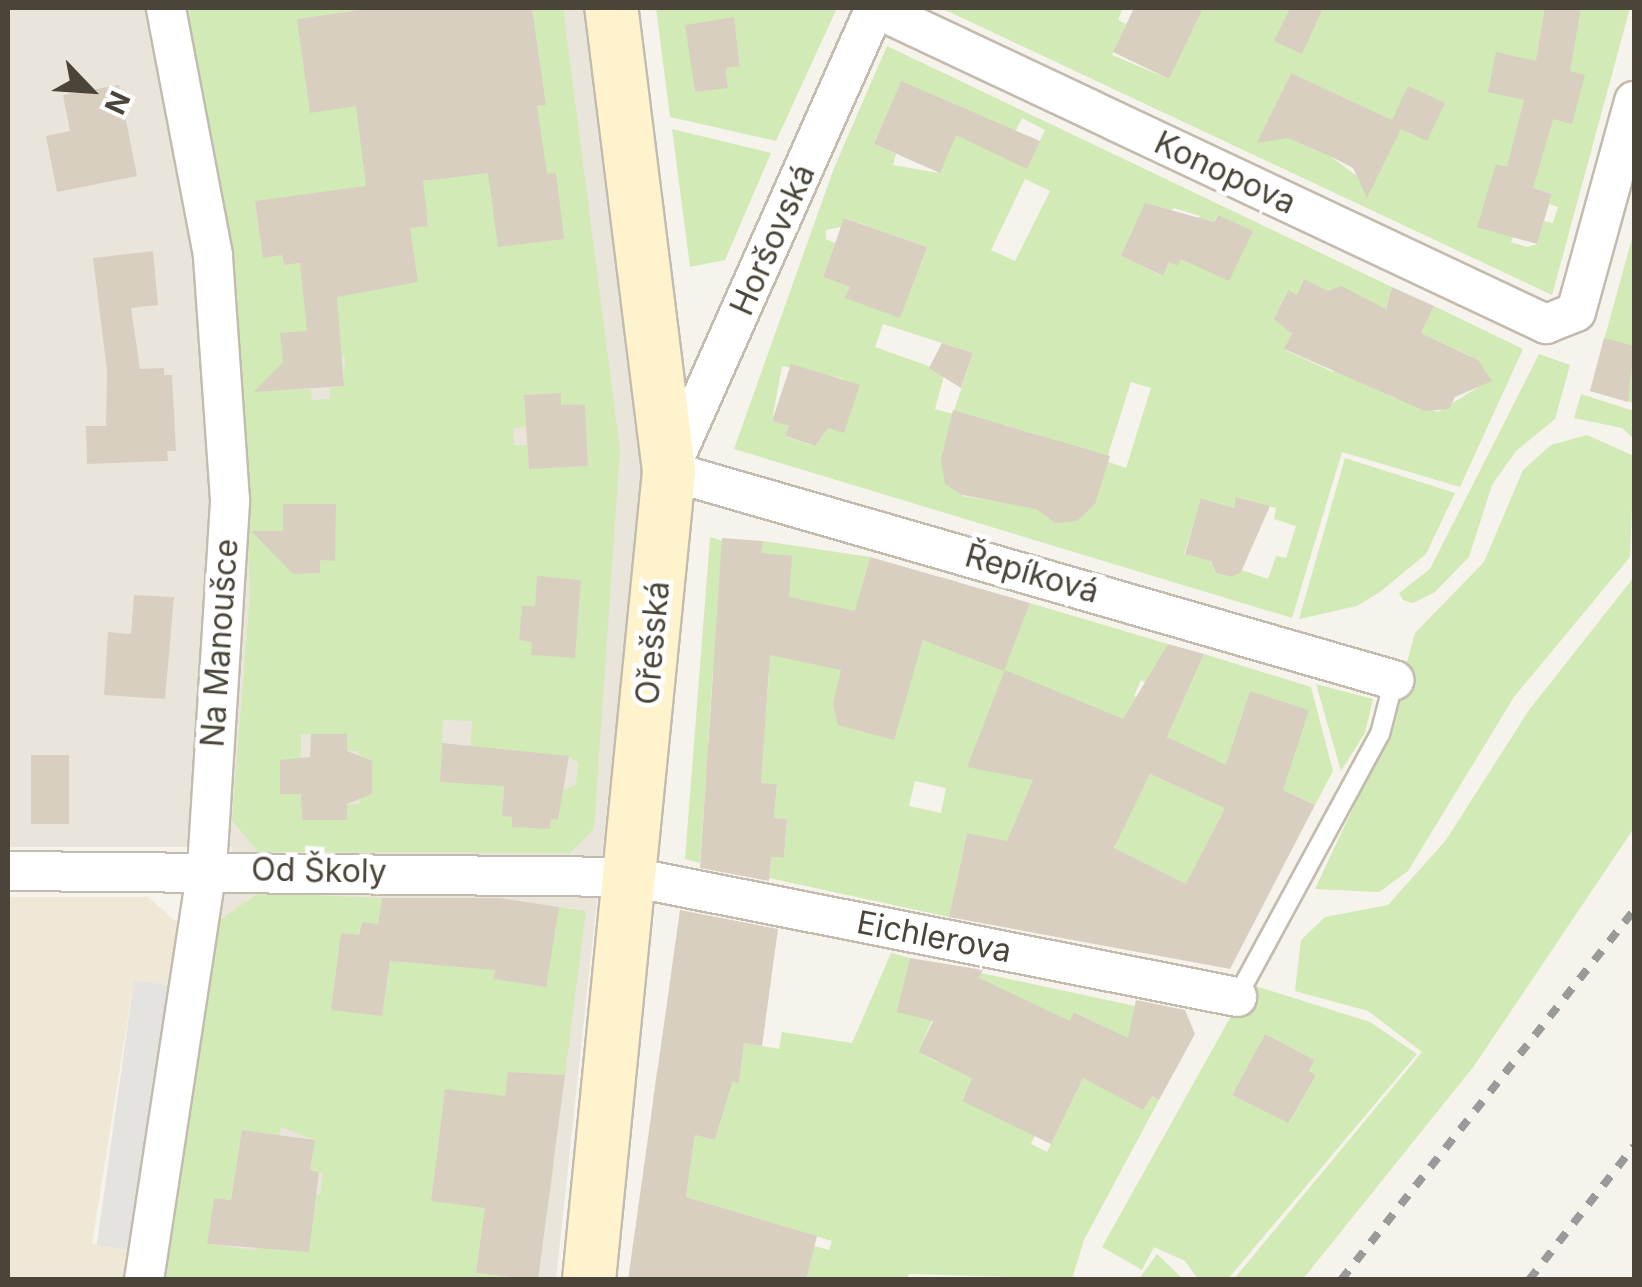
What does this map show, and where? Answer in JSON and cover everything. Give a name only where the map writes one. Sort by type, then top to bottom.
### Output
[{"type":"street","name":"Na Manoušce","points":[[144,1280],[207,868],[230,500],[213,254],[166,8]]},
{"type":"street","name":"Ořešská","points":[[588,1280],[669,472],[611,8]]},
{"type":"street","name":"Horšovská","points":[[669,472],[875,8]]},
{"type":"street","name":"Konopova","points":[[875,8],[1546,324],[1576,312],[1634,102]]},
{"type":"street","name":"Řepíková","points":[[669,472],[1394,680]]},
{"type":"street","name":"Od Školy","points":[[8,871],[207,868],[631,877]]},
{"type":"street","name":"Eichlerova","points":[[631,877],[1237,997]]},
{"type":"lane","points":[[1237,997],[1380,734],[1394,680]]},
{"type":"shaded area","points":[[8,8],[583,8],[642,484],[556,1279],[160,1279],[232,847],[8,847]]},
{"type":"shaded area","points":[[8,897],[148,897],[179,924],[170,985],[134,980],[92,1244],[128,1250],[123,1279],[8,1279]]},
{"type":"shaded area","points":[[134,980],[170,985],[132,1250],[97,1245]]},
{"type":"green space","points":[[187,8],[374,8],[297,19],[432,95],[436,121],[546,105],[532,8],[563,8],[620,450],[594,829],[570,853],[258,852],[232,820],[250,593],[237,288]],"holes":[[[439,150],[443,178],[421,182],[428,225],[410,228],[418,281],[323,299]],[[315,193],[302,263],[284,265],[282,255],[263,257],[255,202]],[[307,323],[345,358],[343,386],[330,388],[330,399],[312,400],[311,389],[283,390],[274,381],[283,361],[281,333],[307,331]],[[560,393],[561,405],[585,404],[588,466],[529,468],[527,445],[514,445],[513,428],[527,427],[525,395]],[[336,504],[335,561],[320,560],[319,573],[302,574],[302,562],[280,562],[271,541],[283,531],[283,505]],[[537,577],[581,580],[575,657],[531,655],[532,642],[519,640],[522,606],[535,606]],[[443,720],[472,721],[469,783],[440,781]],[[301,734],[346,734],[347,751],[359,751],[360,804],[347,804],[347,820],[302,820],[301,794],[280,794],[280,761],[301,760]],[[569,756],[578,763],[576,785],[562,790],[559,819],[551,819],[550,829],[512,826],[512,817],[502,816],[504,782]]]},
{"type":"green space","points":[[656,8],[837,8],[776,141],[670,117]],"holes":[[[734,18],[740,65],[726,68],[728,87],[695,92],[686,25]]]},
{"type":"green space","points":[[941,8],[1123,8],[1118,20],[1126,24],[1112,55],[1169,79],[1198,8],[1290,8],[1275,41],[1319,15],[1303,8],[1545,8],[1580,13],[1581,8],[1630,8],[1552,295]],"holes":[[[1291,73],[1402,125],[1357,176],[1330,156],[1340,135],[1288,138],[1266,126]],[[1536,176],[1533,188],[1552,194],[1549,204],[1558,207],[1553,223],[1544,221],[1537,244],[1527,247],[1511,242]]]},
{"type":"green space","points":[[887,46],[1392,287],[1378,336],[1390,396],[1438,412],[1485,383],[1486,371],[1472,357],[1421,333],[1434,306],[1523,349],[1460,487],[1342,452],[1292,618],[734,449],[834,168]],"holes":[[[901,82],[939,173],[893,165],[896,154],[874,144]],[[1022,118],[1045,130],[1027,168],[1003,157]],[[1025,179],[1050,191],[1015,261],[991,250]],[[1174,208],[1200,216],[1178,265],[1169,262],[1162,276],[1121,256]],[[1217,215],[1252,231],[1194,265]],[[845,218],[927,247],[917,273],[846,298],[850,287],[823,277],[835,243],[826,239],[826,230],[841,227]],[[1304,279],[1327,292],[1341,286],[1341,356],[1333,372],[1285,350],[1292,334],[1275,318],[1287,291],[1297,295]],[[883,324],[973,353],[953,414],[935,409],[945,372],[875,347]],[[782,366],[843,379],[856,396],[844,432],[828,428],[814,446],[786,437],[789,426],[772,421]],[[1131,382],[1151,388],[1126,468],[1106,461]],[[1005,425],[1058,441],[1050,472],[1056,523],[1036,508],[963,496],[946,469],[943,449]],[[1237,497],[1276,508],[1274,519],[1296,526],[1286,558],[1276,556],[1268,579],[1242,570],[1231,577],[1216,573],[1210,560],[1184,554],[1202,498],[1234,508]]]},
{"type":"green space","points":[[672,129],[771,153],[725,260],[690,267]]},
{"type":"green space","points":[[1634,231],[1634,403],[1590,391]]},
{"type":"green space","points":[[1539,354],[1570,365],[1555,419],[1516,451],[1492,485],[1469,557],[1435,592],[1413,603],[1403,600],[1399,593],[1430,569]]},
{"type":"green space","points":[[1581,394],[1634,411],[1634,439],[1622,428],[1574,418]]},
{"type":"green space","points":[[1587,435],[1634,456],[1630,557],[1514,697],[1408,871],[1379,892],[1315,889],[1386,738],[1415,633],[1484,562],[1523,470],[1551,445]]},
{"type":"green space","points":[[1345,458],[1455,493],[1426,554],[1380,592],[1357,606],[1299,619]]},
{"type":"green space","points":[[710,537],[761,553],[763,541],[870,557],[861,590],[887,598],[918,657],[941,577],[958,582],[948,618],[1030,603],[1168,644],[1150,684],[1141,680],[1134,696],[1142,700],[1132,724],[1033,780],[1013,843],[967,833],[949,917],[769,878],[771,857],[784,858],[787,819],[774,818],[777,784],[706,779],[700,863],[685,859]],"holes":[[[713,670],[769,674],[763,746],[708,742]],[[915,781],[946,788],[941,813],[909,806]]]},
{"type":"green space","points":[[1634,577],[1634,828],[1474,1066],[1303,1279],[1234,1279],[1422,1052],[1368,1011],[1295,991],[1301,940],[1325,917],[1388,905],[1446,840],[1529,710]]},
{"type":"green space","points":[[1204,654],[1311,687],[1333,771],[1315,805],[1279,788],[1211,924],[1191,919],[1210,882],[1193,872],[1186,884],[1165,874],[1156,890],[1149,887],[1134,918],[1087,906],[1116,845],[1076,826],[1062,854],[1050,849],[1025,903],[1009,898],[1021,846],[1035,849],[1070,763],[1140,794],[1150,774],[1179,787],[1195,751],[1167,737]],"holes":[[[1250,691],[1308,710],[1285,780],[1233,760]],[[1221,815],[1254,831],[1246,848],[1213,832]]]},
{"type":"green space","points":[[1316,684],[1373,699],[1365,733],[1341,771]]},
{"type":"green space","points":[[259,893],[382,898],[378,924],[362,922],[331,1009],[382,1016],[391,957],[496,961],[494,979],[545,987],[559,907],[586,911],[565,1075],[509,1072],[498,1156],[554,1164],[547,1216],[486,1208],[476,1273],[524,1279],[158,1279],[215,923]],"holes":[[[445,1090],[470,1092],[431,1200]],[[281,1127],[315,1140],[310,1171],[323,1173],[320,1195],[307,1193],[255,1250],[207,1244],[214,1198],[231,1200],[242,1130],[279,1135]]]},
{"type":"green space","points":[[891,953],[910,958],[898,1012],[936,1011],[918,1052],[937,1062],[981,973],[1135,1006],[1119,1097],[1143,1110],[1152,1096],[1159,1100],[1084,1240],[1072,1279],[909,1274],[907,1279],[696,1279],[814,1246],[829,1250],[832,1241],[686,1197],[695,1135],[715,1140],[721,1120],[653,1099],[657,1071],[739,1083],[744,1043],[779,1049],[782,1032],[852,1043]],"holes":[[[1011,994],[1039,1007],[962,1101],[962,1100]],[[1075,1012],[1107,1028],[1047,1152],[1031,1144],[1043,1119],[1027,1111]]]},
{"type":"green space","points":[[1249,984],[1370,1022],[1417,1054],[1228,1279],[1198,1279],[1185,1261],[1154,1247],[1142,1270],[1102,1247]],"holes":[[[1265,1034],[1315,1060],[1309,1071],[1316,1075],[1290,1122],[1232,1095]]]},
{"type":"green space","points":[[1157,1254],[1183,1279],[1139,1279]]},
{"type":"building","points":[[374,8],[532,8],[546,105],[537,106],[547,174],[556,173],[564,239],[498,247],[488,173],[423,181],[428,226],[410,228],[418,282],[337,297],[344,386],[254,392],[283,362],[280,333],[307,331],[300,263],[284,265],[282,255],[263,258],[255,201],[366,186],[356,106],[310,113],[297,19]]},
{"type":"building","points":[[1134,8],[1203,8],[1169,79],[1113,52]]},
{"type":"building","points":[[1290,8],[1323,8],[1302,54],[1274,41]]},
{"type":"building","points":[[1545,8],[1581,8],[1570,71],[1585,75],[1572,124],[1553,119],[1533,188],[1552,194],[1537,244],[1477,227],[1496,164],[1507,167],[1524,100],[1488,92],[1496,52],[1536,61]]},
{"type":"building","points":[[734,17],[740,66],[726,68],[728,88],[695,92],[685,25]]},
{"type":"building","points":[[1291,73],[1392,120],[1408,86],[1445,103],[1427,141],[1401,129],[1367,198],[1353,168],[1332,157],[1288,138],[1257,143]]},
{"type":"building","points":[[901,81],[1040,141],[1027,169],[956,135],[940,173],[874,144]]},
{"type":"building","points":[[119,85],[137,176],[57,192],[46,136],[70,131],[63,95]]},
{"type":"building","points":[[1145,203],[1214,222],[1218,215],[1253,231],[1229,281],[1181,259],[1178,266],[1169,262],[1163,276],[1121,256]]},
{"type":"building","points":[[844,218],[927,247],[900,318],[845,298],[850,287],[823,277]]},
{"type":"building","points":[[153,251],[158,305],[131,308],[140,369],[164,368],[164,375],[172,375],[176,451],[167,451],[168,461],[87,464],[86,426],[106,426],[107,371],[93,258]]},
{"type":"building","points":[[1304,279],[1328,291],[1341,286],[1386,309],[1392,287],[1434,306],[1421,333],[1478,360],[1492,381],[1455,397],[1449,409],[1425,411],[1284,349],[1292,334],[1274,319],[1288,290],[1297,295]]},
{"type":"building","points":[[1604,338],[1634,346],[1628,402],[1590,391]]},
{"type":"building","points":[[942,343],[973,353],[961,388],[929,368]]},
{"type":"building","points":[[791,364],[860,385],[844,433],[828,428],[815,446],[785,436],[789,426],[772,421]]},
{"type":"building","points":[[561,393],[561,405],[585,404],[588,466],[529,469],[524,395]]},
{"type":"building","points":[[953,410],[1110,456],[1095,504],[1077,521],[1055,523],[1036,509],[962,495],[945,484],[941,459]]},
{"type":"building","points":[[1236,497],[1270,506],[1241,572],[1231,577],[1216,573],[1211,561],[1185,554],[1201,498],[1234,508]]},
{"type":"building","points":[[283,504],[336,504],[335,561],[320,560],[320,573],[293,574],[251,531],[283,531]]},
{"type":"building","points":[[722,538],[763,541],[761,553],[792,556],[789,597],[855,611],[870,557],[1030,603],[1004,671],[923,640],[894,740],[838,725],[833,704],[841,670],[770,655],[761,783],[777,784],[774,818],[787,819],[784,858],[771,857],[769,881],[700,868]]},
{"type":"building","points":[[537,576],[581,580],[575,658],[531,655],[532,642],[519,640],[522,606],[535,606]]},
{"type":"building","points":[[134,595],[174,597],[165,699],[104,695],[108,632],[131,634]]},
{"type":"building","points":[[1168,644],[1204,654],[1167,737],[1226,765],[1250,691],[1309,710],[1283,790],[1315,805],[1230,969],[949,917],[967,833],[1007,841],[1033,780],[967,767],[1005,670],[1123,719]],"holes":[[[1150,774],[1225,808],[1186,884],[1114,848]]]},
{"type":"building","points":[[311,734],[347,734],[347,751],[372,761],[372,794],[347,804],[347,820],[302,820],[301,794],[280,794],[280,760],[310,757]]},
{"type":"building","points":[[442,743],[569,756],[558,820],[551,819],[550,829],[512,827],[512,817],[502,816],[504,786],[440,782]]},
{"type":"building","points":[[31,755],[69,755],[69,824],[31,824]]},
{"type":"building","points":[[382,898],[500,898],[559,907],[546,987],[494,979],[495,970],[390,961],[382,1016],[331,1010],[341,933],[359,935],[362,922],[378,924]]},
{"type":"building","points":[[680,910],[778,929],[762,1046],[744,1043],[739,1083],[732,1082],[715,1140],[695,1135],[686,1197],[817,1236],[806,1280],[628,1280]]},
{"type":"building","points":[[910,958],[983,970],[979,978],[1070,1021],[1074,1012],[1128,1038],[1136,1000],[1185,1010],[1195,1034],[1159,1100],[1152,1096],[1143,1110],[1083,1078],[1051,1144],[962,1101],[972,1078],[918,1052],[933,1021],[897,1012]]},
{"type":"building","points":[[1265,1034],[1315,1060],[1309,1071],[1316,1075],[1289,1123],[1232,1095]]},
{"type":"building","points":[[508,1072],[565,1075],[538,1280],[476,1273],[485,1208],[431,1201],[445,1089],[505,1096]]},
{"type":"building","points":[[242,1130],[315,1140],[310,1170],[319,1172],[309,1252],[207,1244],[214,1198],[231,1200]]},
{"type":"railway","points":[[1341,1280],[1634,910]]},
{"type":"railway","points":[[1529,1280],[1634,1146]]}]
